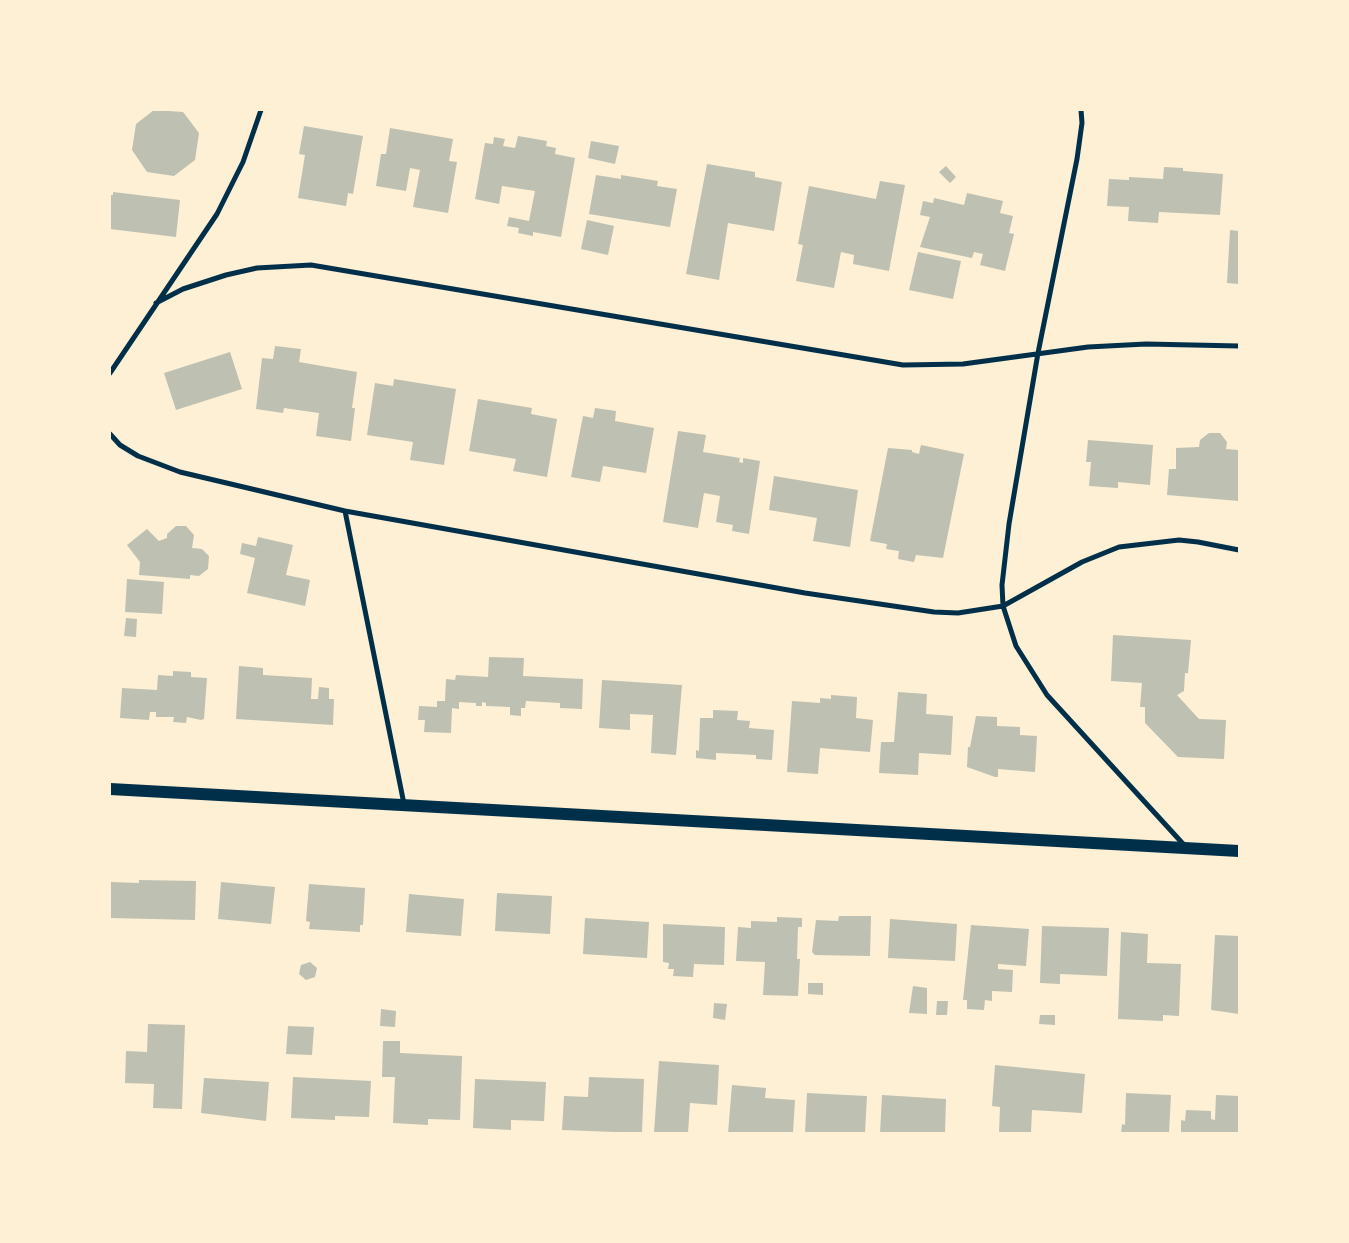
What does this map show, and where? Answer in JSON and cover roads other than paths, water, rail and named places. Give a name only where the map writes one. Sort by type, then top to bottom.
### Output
[{"type":"main road","points":[[110,789],[1239,850]]},
{"type":"street","points":[[110,373],[156,303],[200,242],[224,202],[243,162],[261,110]]},
{"type":"street","points":[[1081,110],[1082,123],[1077,159],[1038,353],[1008,533],[1002,585],[1003,606],[1016,646],[1047,695],[1187,848]]},
{"type":"street","points":[[156,303],[183,289],[226,275],[257,268],[311,265],[887,364],[939,366],[1038,353],[1146,344],[1239,346]]},
{"type":"street","points":[[110,434],[120,445],[138,456],[180,472],[345,511],[861,602],[958,612],[1003,606],[1082,562],[1119,547],[1179,540],[1239,550]]},
{"type":"street","points":[[345,511],[404,804]]}]
